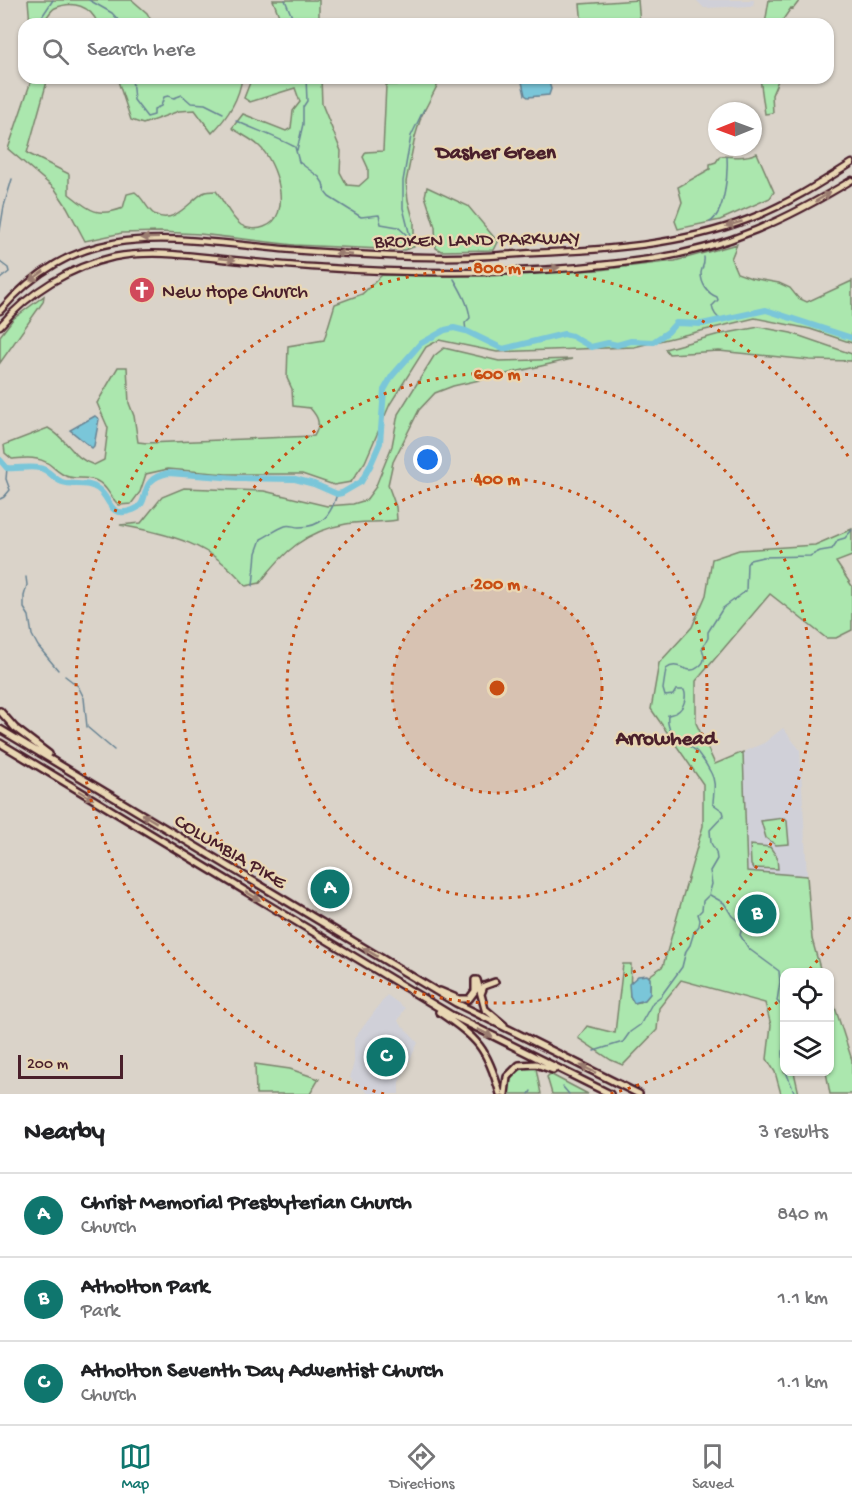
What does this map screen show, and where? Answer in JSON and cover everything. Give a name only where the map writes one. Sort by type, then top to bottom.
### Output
[{"type":"highway","points":[[0,711],[25,737],[102,790]]},
{"type":"highway","name":"COLUMBIA PIKE","points":[[0,729],[456,1003],[639,1094]]},
{"type":"highway","name":"COLUMBIA PIKE","points":[[0,745],[36,764],[481,1031],[610,1094]]},
{"type":"highway","points":[[420,982],[466,1000],[473,995],[476,980],[481,999],[490,1015],[518,1035]]},
{"type":"highway","points":[[481,999],[484,986],[495,982]]},
{"type":"highway","points":[[398,983],[479,1042],[490,1060],[502,1094]]},
{"type":"highway","points":[[502,1094],[505,1081],[515,1067],[529,1063],[585,1082]]},
{"type":"main road","name":"BROKEN LAND PARKWAY","points":[[0,311],[26,284],[60,261],[90,248],[124,240],[178,238],[288,250],[406,257],[476,257],[628,246],[688,236],[749,219],[788,202],[852,163]]},
{"type":"main road","name":"BROKEN LAND PARKWAY","points":[[0,326],[25,301],[54,281],[87,265],[125,255],[177,254],[315,267],[406,271],[516,270],[629,262],[691,251],[744,235],[794,214],[852,180]]},
{"type":"shaded area","points":[[696,0],[754,0],[753,6],[704,8]]},
{"type":"shaded area","points":[[783,728],[800,750],[807,876],[747,871],[743,752],[764,743]]},
{"type":"shaded area","points":[[387,995],[405,1008],[398,1021],[418,1043],[399,1082],[399,1094],[369,1094],[350,1078],[354,1062],[354,1039]]},
{"type":"green space","points":[[28,0],[132,0],[150,18],[95,18],[81,6],[68,5],[54,9],[46,18],[30,18]]},
{"type":"green space","points":[[273,0],[319,0],[319,18],[280,18]]},
{"type":"green space","points":[[638,0],[640,18],[581,18],[580,4]]},
{"type":"green space","points":[[769,0],[800,0],[784,18],[766,18]]},
{"type":"green space","points":[[30,84],[46,84],[27,153],[69,174],[69,194],[82,204],[94,211],[114,211],[123,208],[127,194],[135,192],[154,214],[168,217],[180,211],[203,193],[216,191],[237,222],[255,229],[264,227],[273,221],[278,212],[280,189],[272,164],[266,154],[256,143],[232,128],[243,114],[286,131],[291,128],[293,111],[300,102],[295,88],[250,102],[244,98],[249,84],[321,84],[322,104],[341,151],[340,172],[347,185],[359,186],[368,178],[368,168],[363,157],[366,152],[383,151],[386,85],[438,84],[421,117],[415,137],[406,182],[414,222],[414,247],[404,250],[294,245],[200,234],[160,232],[122,233],[85,241],[55,189],[8,149]]},
{"type":"green space","points":[[119,84],[240,84],[232,108],[212,133],[195,110],[179,111],[143,124],[131,120]]},
{"type":"green space","points":[[761,84],[777,84],[772,95],[773,113],[765,114]]},
{"type":"green space","points":[[720,156],[758,156],[774,192],[770,198],[720,220],[678,229],[675,221],[682,202],[678,187],[710,169],[710,164],[716,162]]},
{"type":"green space","points":[[427,187],[468,206],[498,242],[494,250],[441,251],[436,248],[435,227],[425,196]]},
{"type":"green space","points":[[737,244],[731,259],[737,273],[779,283],[790,288],[798,298],[807,302],[852,281],[852,343],[810,329],[755,318],[634,347],[497,352],[439,340],[426,347],[390,404],[365,462],[351,482],[334,485],[302,474],[226,474],[168,469],[146,474],[140,492],[131,504],[119,505],[97,481],[72,478],[40,460],[12,459],[5,453],[4,445],[48,428],[87,462],[94,465],[104,460],[108,428],[97,403],[118,367],[127,367],[129,403],[134,416],[138,442],[314,436],[318,428],[315,415],[310,408],[293,406],[292,389],[287,378],[288,346],[324,340],[335,304],[362,294],[382,275],[443,276],[599,270],[675,261]]},
{"type":"green space","points":[[44,296],[43,302],[0,363],[0,336],[13,319]]},
{"type":"green space","points":[[759,327],[791,333],[852,354],[852,361],[810,360],[719,351],[669,354],[665,349],[716,335]]},
{"type":"green space","points":[[444,348],[499,361],[572,359],[453,386],[435,393],[419,410],[393,462],[388,485],[396,507],[397,520],[346,524],[319,532],[297,544],[260,583],[246,586],[219,560],[189,543],[120,525],[141,523],[162,497],[184,488],[264,491],[327,506],[353,504],[366,500],[375,488],[392,446],[398,414],[434,356]]},
{"type":"green space","points":[[852,529],[852,556],[836,562],[852,586],[852,630],[836,638],[826,638],[770,594],[696,681],[696,723],[715,764],[743,752],[747,871],[807,876],[812,939],[820,968],[780,968],[780,1076],[795,1076],[799,1094],[781,1094],[775,1072],[767,1059],[771,1025],[765,1003],[681,980],[659,1008],[657,1030],[623,1065],[611,1060],[578,1038],[587,1026],[615,1033],[623,964],[631,964],[630,996],[634,1003],[647,998],[650,986],[649,976],[663,966],[703,826],[703,784],[651,709],[659,663],[692,627],[706,595],[712,559],[739,550],[815,545]]},
{"type":"green space","points":[[784,818],[787,821],[789,844],[776,845],[766,838],[761,821]]},
{"type":"green space","points":[[750,845],[770,847],[777,857],[778,869],[753,868]]},
{"type":"green space","points":[[834,1004],[852,1060],[852,1094],[830,1094],[827,1076],[834,1076]]},
{"type":"green space","points":[[255,1064],[290,1069],[319,1079],[310,1094],[256,1094]]},
{"type":"green space","points":[[534,1066],[541,1094],[508,1094],[509,1083],[515,1074]]},
{"type":"green space","points":[[550,1074],[588,1094],[552,1094],[547,1077]]},
{"type":"water","points":[[522,84],[550,84],[549,95],[528,97],[525,95]]},
{"type":"water","points":[[95,416],[99,419],[92,448],[70,430]]},
{"type":"water","points":[[647,975],[650,978],[650,994],[645,1000],[634,1003],[630,996],[629,984],[638,976]]},
{"type":"waterway","points":[[41,18],[53,0]]},
{"type":"waterway","points":[[89,0],[117,18]]},
{"type":"waterway","points":[[285,0],[292,18]]},
{"type":"waterway","points":[[133,84],[134,100],[147,117],[154,115],[154,109],[161,106],[164,97],[174,98],[182,95],[191,103],[205,104],[223,113]]},
{"type":"waterway","points":[[297,150],[303,124],[303,107],[307,101],[306,84]]},
{"type":"waterway","points":[[410,236],[403,208],[403,181],[411,136],[424,109]]},
{"type":"waterway","points":[[236,121],[295,147],[299,162],[319,177],[329,197],[361,217],[379,215],[381,224],[398,227],[411,239]]},
{"type":"waterway","points":[[710,222],[722,202],[726,183],[727,157]]},
{"type":"waterway","points":[[0,230],[12,179]]},
{"type":"waterway","points":[[704,257],[702,281],[708,291],[717,297],[718,300],[712,308],[716,316],[722,320]]},
{"type":"waterway","points":[[0,262],[8,268],[9,272],[0,279]]},
{"type":"waterway","points":[[454,279],[469,313],[470,318],[465,323],[466,331]]},
{"type":"waterway","points":[[0,460],[7,468],[39,468],[46,470],[62,482],[94,487],[102,493],[111,507],[119,512],[139,507],[151,481],[168,473],[295,479],[337,494],[361,482],[370,466],[380,443],[384,390],[392,376],[420,344],[445,330],[454,328],[466,331],[503,349],[564,334],[591,347],[608,343],[617,345],[631,341],[653,342],[668,332],[676,323],[702,324],[766,310],[852,338]]},
{"type":"waterway","points":[[0,499],[10,490],[6,479],[7,468]]},
{"type":"waterway","points":[[253,586],[256,553],[261,539],[287,525],[299,527],[320,522],[332,508],[337,494]]},
{"type":"waterway","points":[[594,1051],[623,1042],[630,1032],[640,1025],[653,1002],[661,996],[682,967],[686,951],[699,926],[698,914],[702,910],[703,901],[709,895],[712,884],[710,871],[717,859],[711,843],[710,830],[724,815],[723,811],[713,804],[714,781],[705,763],[698,753],[677,738],[670,729],[668,715],[679,710],[685,696],[684,690],[676,690],[673,695],[665,696],[663,689],[666,669],[675,666],[692,670],[703,663],[702,649],[708,638],[708,632],[723,608],[746,591],[747,564],[750,560],[763,557],[810,556],[832,549],[838,540],[845,538],[852,530]]},
{"type":"waterway","points":[[26,577],[24,608],[29,616],[32,635],[58,670]]},
{"type":"waterway","points":[[65,676],[78,686],[84,698],[87,727],[114,750]]},
{"type":"waterway","points":[[710,895],[724,903],[739,922],[742,928],[740,935],[749,949],[779,971],[780,982]]},
{"type":"waterway","points":[[780,982],[777,1001],[780,1004]]},
{"type":"waterway","points":[[788,1076],[795,1094]]},
{"type":"waterway","points":[[563,1087],[569,1094]]},
{"type":"place","name":"New Hope Church","points":[[142,290]]},
{"type":"place","name":"Christ Memorial Presbyterian Church","points":[[330,889]]},
{"type":"place","name":"Atholton Park","points":[[757,914]]},
{"type":"place","name":"Atholton Seventh Day Adventist Church","points":[[386,1057]]},
{"type":"district","name":"Dasher Green","points":[[496,151]]},
{"type":"district","name":"Arrowhead","points":[[666,737]]}]
